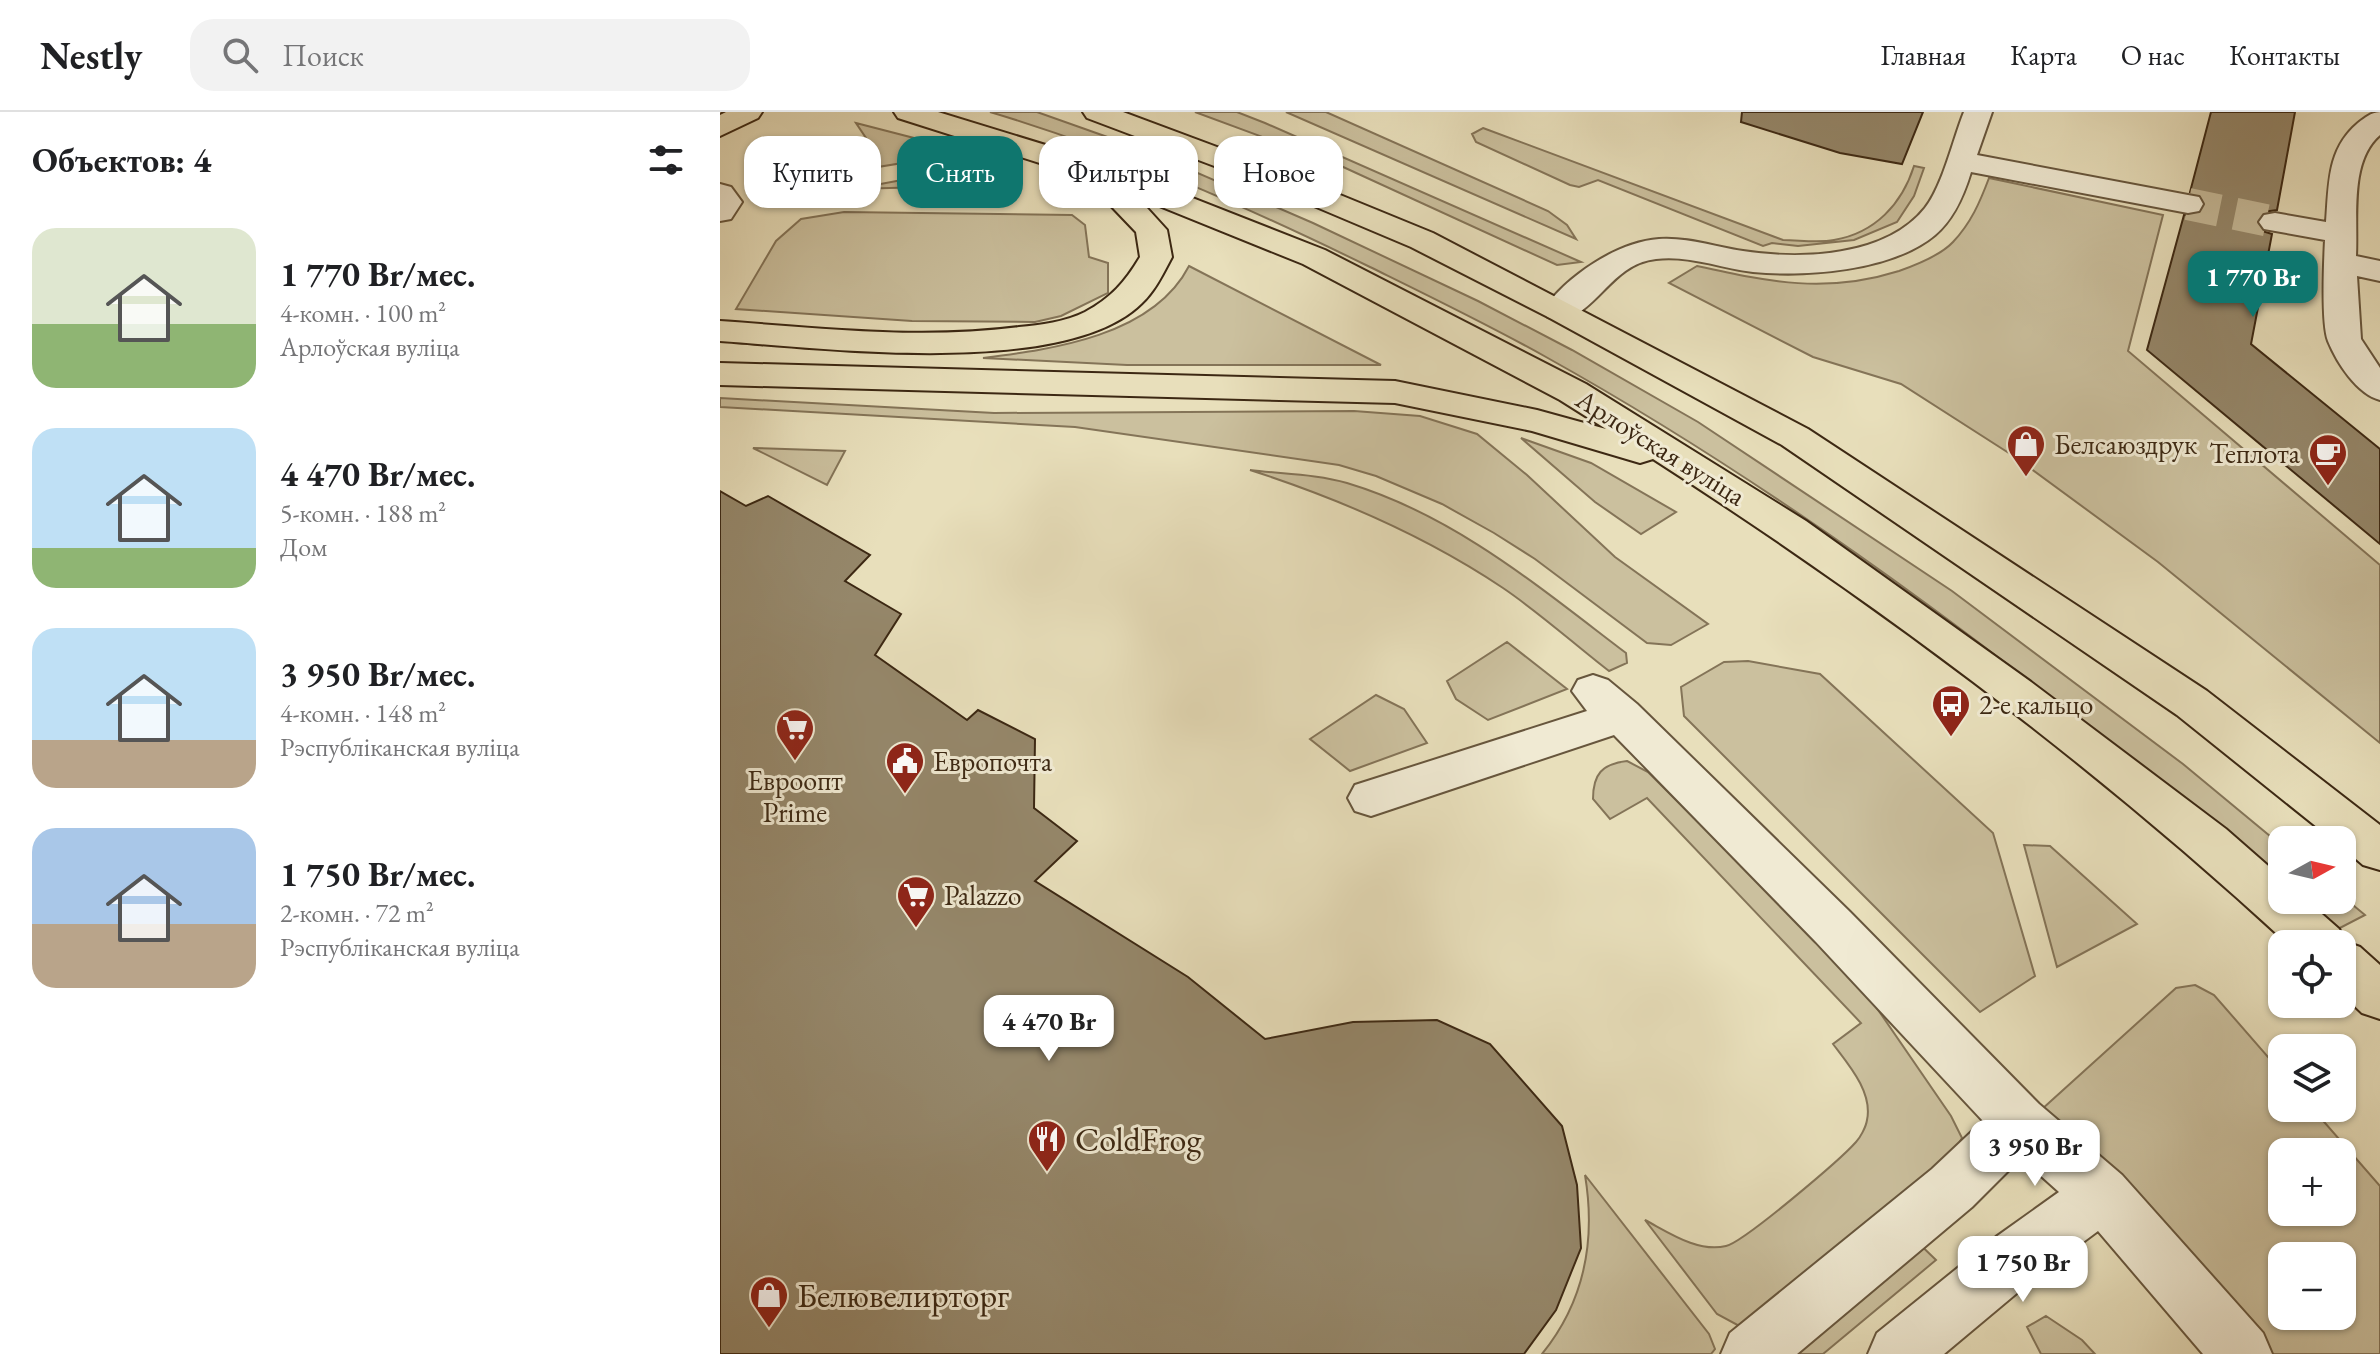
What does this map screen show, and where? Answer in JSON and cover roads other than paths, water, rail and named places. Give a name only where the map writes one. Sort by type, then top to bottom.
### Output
[{"type":"main road","points":[[720,127],[748,112]]},
{"type":"main road","name":"Арлоўская вуліца","points":[[908,112],[1039,152]]},
{"type":"main road","points":[[1100,112],[1273,178],[1422,240],[1560,310],[1795,437],[2192,703],[2380,851]]},
{"type":"main road","points":[[720,331],[945,344],[1010,340],[1067,329],[1096,319],[1128,299],[1156,257],[1151,230],[1129,208]]},
{"type":"main road","name":"Арлоўская вуліца","points":[[1191,208],[1314,257],[1573,392],[1704,471],[1792,530],[2016,693],[2209,842],[2306,930]]},
{"type":"main road","points":[[720,374],[1395,392],[1537,421],[1704,471]]},
{"type":"main road","points":[[2356,975],[2380,997]]},
{"type":"street","points":[[1560,310],[1619,261],[1641,251],[1661,248],[1697,250],[1751,262],[1801,264],[1857,257],[1891,246],[1919,231],[1939,212],[1978,112]]},
{"type":"street","points":[[2380,120],[2355,141],[2345,167],[2341,248],[2344,339],[2368,377],[2380,389]]},
{"type":"street","points":[[1960,161],[2188,204]]},
{"type":"street","points":[[720,193],[727,202],[720,212]]},
{"type":"street","points":[[2275,222],[2341,248],[2380,271]]},
{"type":"street","points":[[1371,798],[1608,704],[1833,927],[2020,1122],[2102,1194],[2242,1354]]},
{"type":"street","points":[[1751,1354],[1952,1188],[2020,1122]]},
{"type":"street","points":[[1898,1354],[2016,1257],[2102,1194]]},
{"type":"tunnel","points":[[2188,204],[2275,222]]},
{"type":"place","name":"Белсаюздрук","points":[[2026,478]]},
{"type":"place","name":"Теплота","points":[[2328,487]]},
{"type":"place","name":"2-е кальцо","points":[[1951,738]]},
{"type":"place","name":"Евроопт Prime","points":[[795,762]]},
{"type":"place","name":"Европочта","points":[[905,795]]},
{"type":"place","name":"Palazzo","points":[[916,929]]},
{"type":"place","name":"ColdFrog","points":[[1047,1173]]},
{"type":"place","name":"Белювелирторг","points":[[769,1329]]}]
